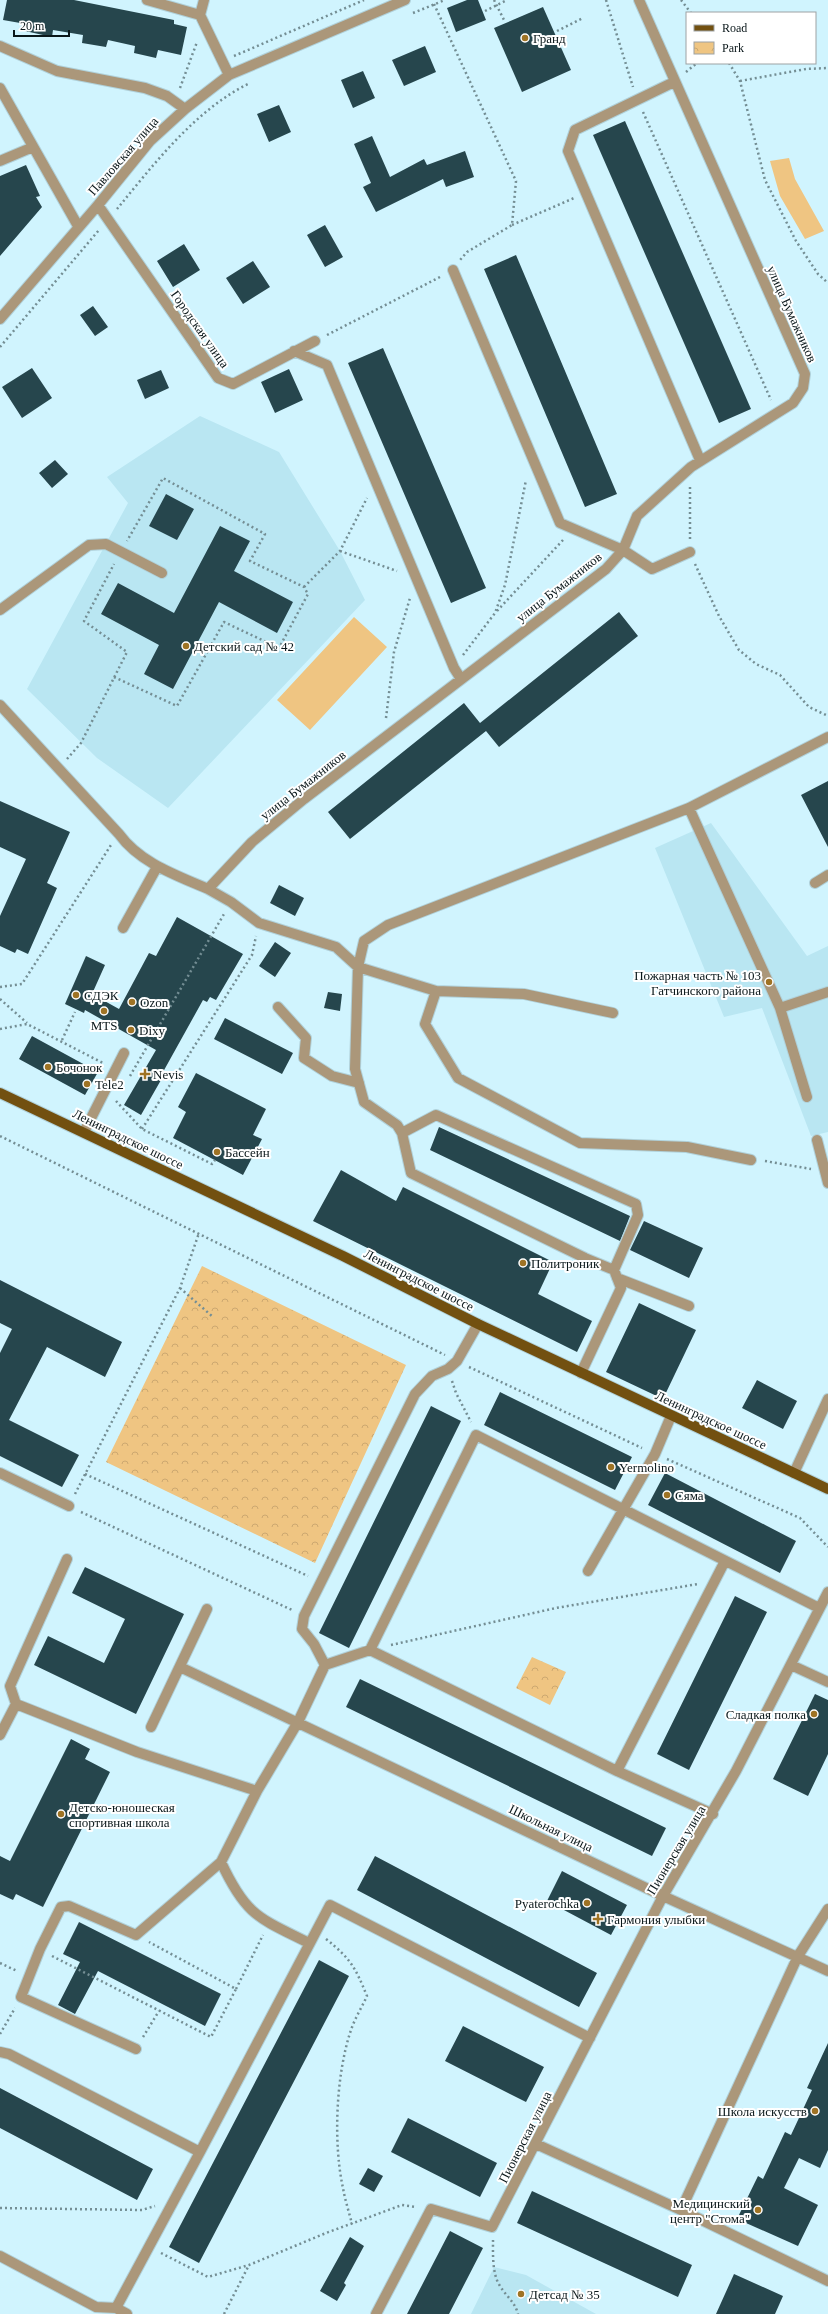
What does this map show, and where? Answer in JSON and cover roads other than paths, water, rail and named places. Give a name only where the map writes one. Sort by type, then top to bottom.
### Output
[{"type":"main road","name":"Ленинградское шоссе","points":[[0,1093],[343,1256],[478,1324],[828,1489]]},
{"type":"street","points":[[147,0],[200,15]]},
{"type":"street","points":[[204,0],[200,15],[229,75]]},
{"type":"street","name":"Павловская улица","points":[[0,319],[78,226],[98,205],[150,141],[185,109],[229,75],[405,0]]},
{"type":"street","name":"улица Бумажников","points":[[208,889],[252,842],[384,738],[606,570],[623,550],[637,516],[691,466],[793,403],[803,388],[805,374],[674,82],[639,0]]},
{"type":"street","points":[[0,46],[58,71],[145,88],[167,96],[185,109]]},
{"type":"street","points":[[674,82],[575,130],[568,151],[700,460]]},
{"type":"street","points":[[0,88],[78,226]]},
{"type":"street","points":[[0,161],[33,147]]},
{"type":"street","name":"Городская улица","points":[[98,205],[218,378],[233,384],[315,341]]},
{"type":"street","points":[[453,270],[560,523],[623,550],[652,569],[690,552]]},
{"type":"street","points":[[294,351],[327,365],[454,668],[461,679]]},
{"type":"street","points":[[0,610],[88,546],[106,544],[162,573]]},
{"type":"street","points":[[0,705],[119,834],[128,846],[157,867],[208,889],[231,902],[259,923],[336,947],[358,967],[436,991],[524,994],[613,1013]]},
{"type":"street","points":[[689,1306],[615,1274],[410,1173],[402,1133],[397,1125],[364,1102],[355,1069],[358,967],[364,941],[388,925],[689,808],[828,737]]},
{"type":"street","points":[[689,808],[780,1008],[807,1097]]},
{"type":"street","points":[[123,928],[157,867]]},
{"type":"street","points":[[815,883],[828,875]]},
{"type":"street","points":[[436,991],[425,1024],[458,1078],[580,1143],[687,1147],[750,1160]]},
{"type":"street","points":[[780,1008],[828,992]]},
{"type":"street","points":[[278,1007],[306,1038],[304,1058],[332,1076],[359,1083]]},
{"type":"street","points":[[84,1132],[104,1089],[124,1053]]},
{"type":"street","points":[[402,1133],[436,1115],[636,1204],[638,1215],[615,1274],[621,1288],[581,1373]]},
{"type":"street","points":[[817,1140],[828,1183]]},
{"type":"street","points":[[325,1665],[314,1644],[302,1629],[304,1616],[415,1394],[432,1376],[448,1369],[457,1361],[478,1324]]},
{"type":"street","points":[[794,1473],[828,1399]]},
{"type":"street","points":[[588,1571],[622,1509],[655,1454],[672,1416]]},
{"type":"street","points":[[370,1650],[476,1435],[819,1608]]},
{"type":"street","points":[[0,1473],[69,1506]]},
{"type":"street","points":[[0,1735],[16,1704],[10,1686],[66,1559]]},
{"type":"street","points":[[617,1770],[726,1562]]},
{"type":"street","name":"Пионерская улица","points":[[376,2314],[431,2209],[492,2227],[663,1896],[713,1814],[828,1592]]},
{"type":"street","points":[[151,1727],[208,1609]]},
{"type":"street","points":[[136,2049],[21,1997],[40,1949],[61,1907],[69,1906],[136,1935],[221,1862],[257,1791],[298,1722],[325,1665],[370,1650],[617,1770],[713,1814]]},
{"type":"street","points":[[791,1665],[828,1682]]},
{"type":"street","name":"Школьная улица","points":[[180,1667],[663,1896],[798,1956],[828,1971]]},
{"type":"street","points":[[16,1704],[137,1752],[257,1791]]},
{"type":"street","points":[[221,1862],[242,1902],[260,1919],[309,1943]]},
{"type":"street","points":[[116,2308],[150,2247],[330,1905],[590,2038]]},
{"type":"street","points":[[681,2210],[798,1956],[828,1909]]},
{"type":"street","points":[[0,2052],[9,2054],[200,2152]]},
{"type":"street","points":[[536,2144],[681,2210],[828,2281]]},
{"type":"street","points":[[0,2256],[96,2306],[116,2308],[128,2314]]},
{"type":"place","name":"Гранд","points":[[525,38]]},
{"type":"place","name":"Детский сад № 42","points":[[186,646]]},
{"type":"place","name":"Пожарная часть № 103 Гатчинского района","points":[[769,982]]},
{"type":"place","name":"СДЭК","points":[[76,995]]},
{"type":"place","name":"Ozon","points":[[132,1002]]},
{"type":"place","name":"MTS","points":[[104,1011]]},
{"type":"place","name":"Dixy","points":[[131,1030]]},
{"type":"place","name":"Бочонок","points":[[48,1067]]},
{"type":"place","name":"Nevis","points":[[145,1074]]},
{"type":"place","name":"Tele2","points":[[87,1084]]},
{"type":"place","name":"Бассейн","points":[[217,1152]]},
{"type":"place","name":"Политроник","points":[[523,1263]]},
{"type":"place","name":"Yermolino","points":[[611,1467]]},
{"type":"place","name":"Сяма","points":[[667,1495]]},
{"type":"place","name":"Сладкая полка","points":[[814,1714]]},
{"type":"place","name":"Детско-юношеская спортивная школа","points":[[61,1814]]},
{"type":"place","name":"Pyaterochka","points":[[587,1903]]},
{"type":"place","name":"Гармония улыбки","points":[[598,1919]]},
{"type":"place","name":"Школа искусств","points":[[815,2111]]},
{"type":"place","name":"Медицинский центр \"Стома\"","points":[[758,2210]]},
{"type":"place","name":"Детсад № 35","points":[[521,2294]]}]
